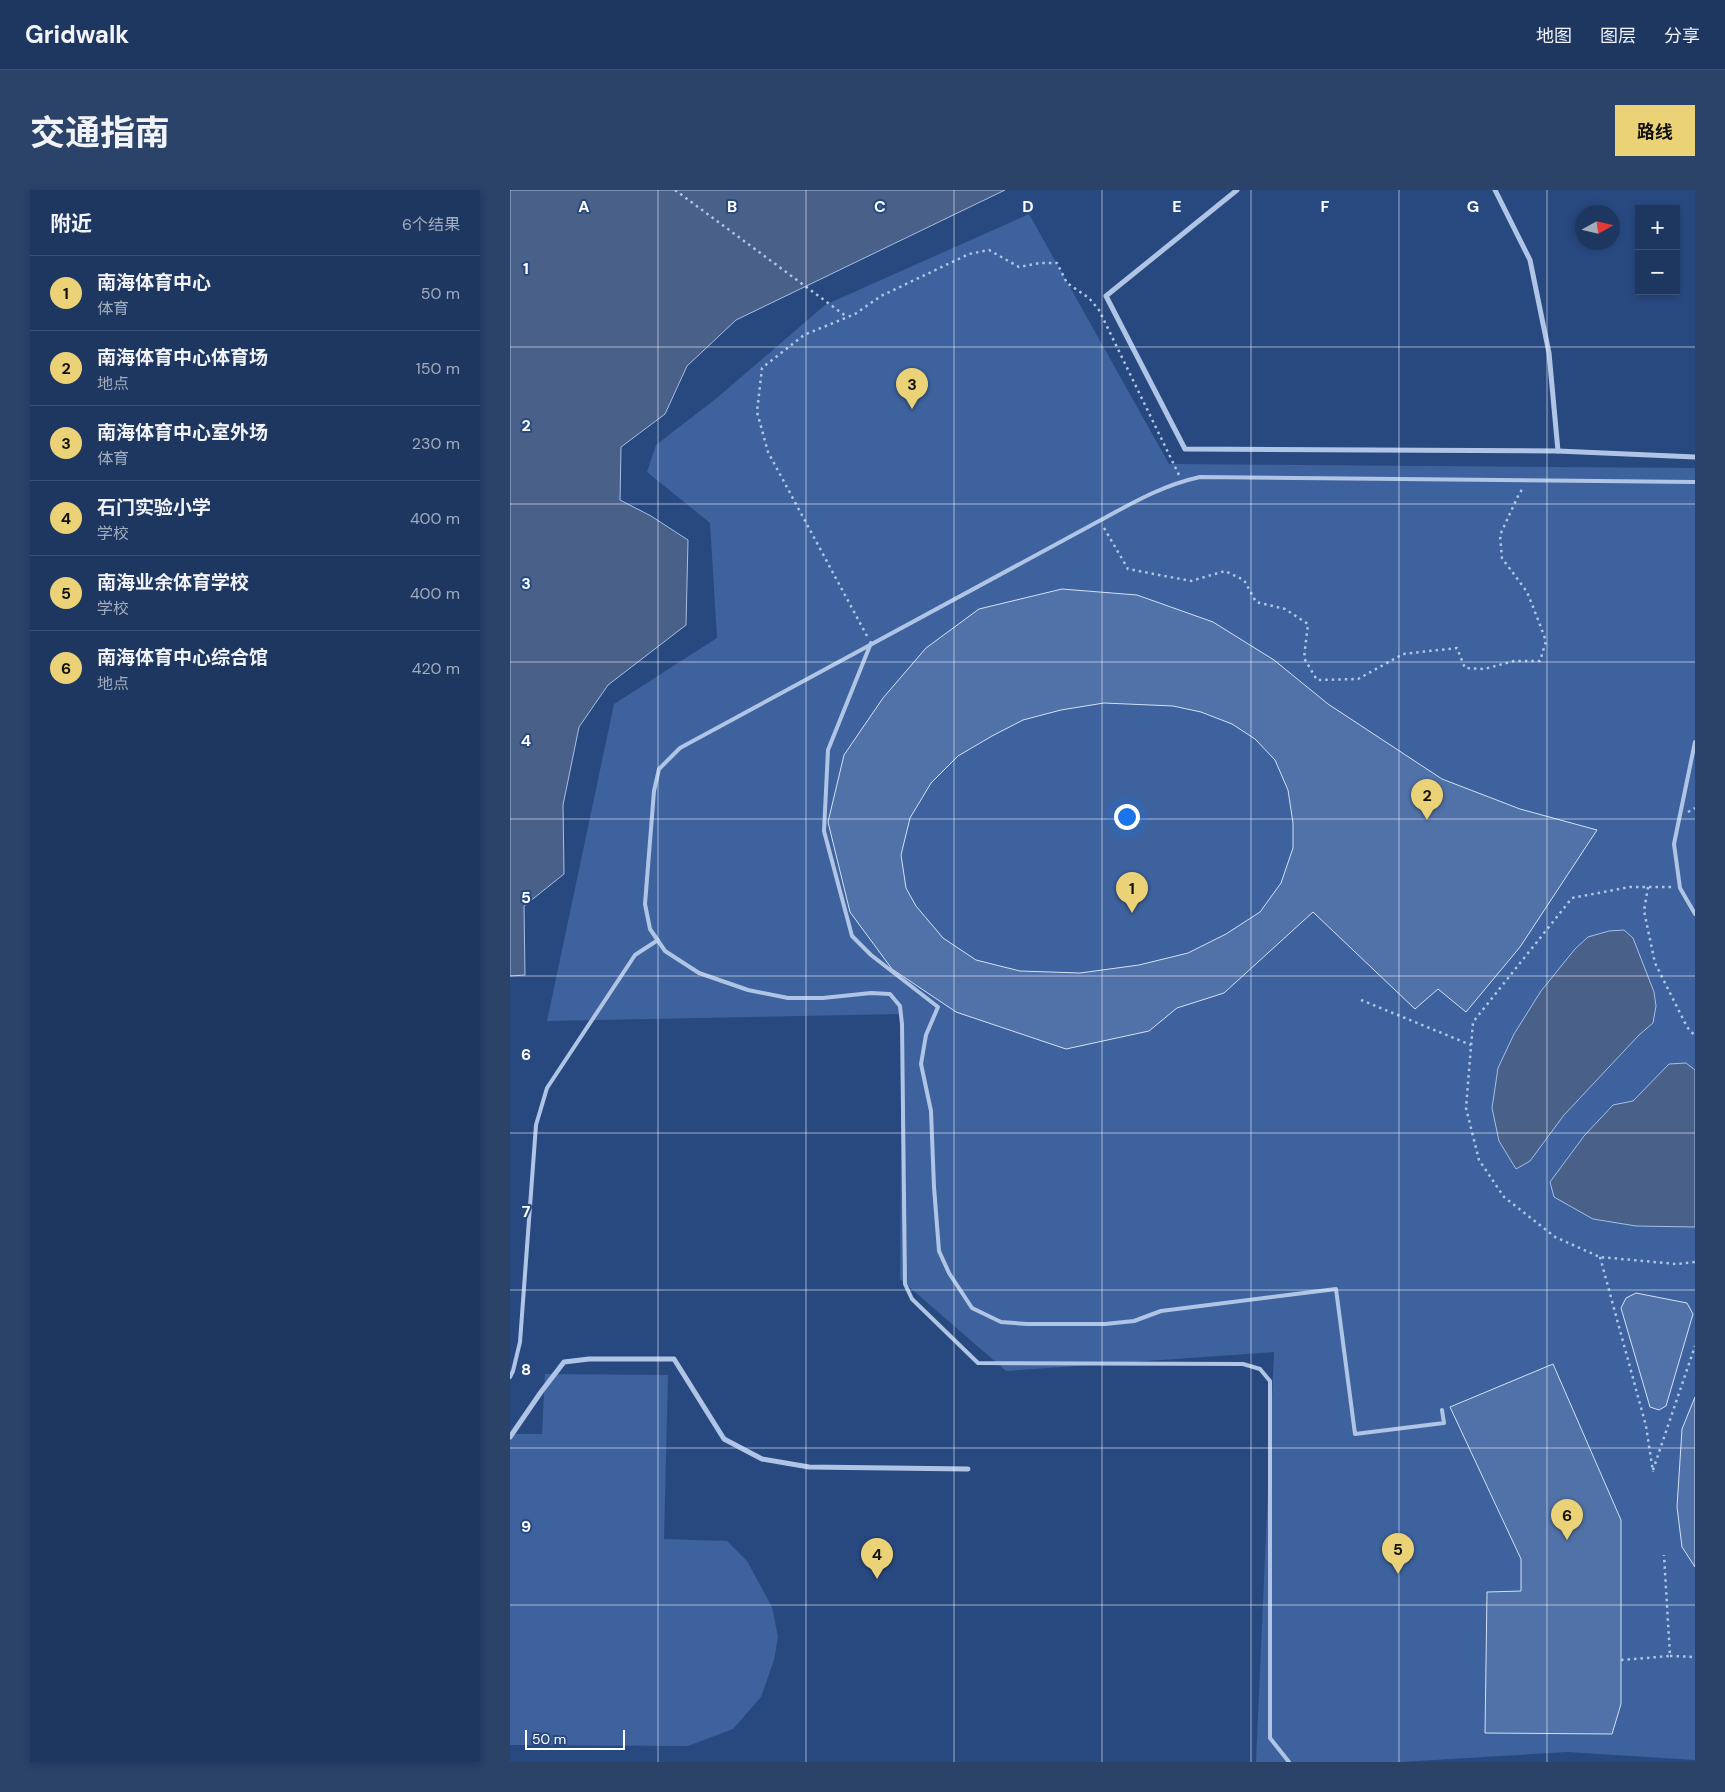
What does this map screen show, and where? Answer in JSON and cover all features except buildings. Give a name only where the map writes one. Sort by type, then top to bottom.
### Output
[{"type":"street","points":[[1237,190],[1106,296],[1185,449],[1558,452],[1695,457]]},
{"type":"street","points":[[1495,190],[1530,260],[1549,353],[1558,452]]},
{"type":"street","points":[[510,1437],[564,1362],[589,1358],[674,1359],[724,1439],[762,1459],[809,1467],[968,1469]]},
{"type":"lane","points":[[1289,1762],[1270,1738],[1270,1381],[1260,1369],[1243,1364],[978,1363],[912,1298],[905,1284],[902,1024],[900,1006],[890,994],[871,993],[823,998],[788,998],[748,990],[699,973],[665,951],[650,929],[645,904],[654,791],[659,769],[680,748],[1151,493],[1182,481],[1200,477],[1695,482]]},
{"type":"lane","points":[[871,644],[828,750],[824,830],[852,936],[871,955],[938,1006],[926,1035],[921,1064],[931,1111],[939,1251],[950,1273],[972,1308],[1002,1322],[1027,1324],[1105,1324],[1134,1321],[1161,1311],[1336,1289],[1355,1434],[1444,1424],[1442,1410]]},
{"type":"lane","points":[[1695,742],[1674,844],[1680,888],[1695,914]]},
{"type":"lane","points":[[510,1377],[520,1342],[536,1125],[547,1088],[634,955],[658,940]]},
{"type":"path","points":[[675,190],[847,317]]},
{"type":"path","points":[[871,644],[768,452],[757,412],[762,368],[804,335],[855,314],[881,296],[969,254],[990,250],[1019,267],[1040,263],[1057,263],[1067,283],[1090,298],[1099,310],[1182,481]]},
{"type":"path","points":[[1099,521],[1128,569],[1191,582],[1224,571],[1244,580],[1256,602],[1285,609],[1308,624],[1304,658],[1316,680],[1358,679],[1403,654],[1457,648],[1465,668],[1484,669],[1514,661],[1540,661],[1546,641],[1527,592],[1502,558],[1500,535],[1519,494],[1529,480]]},
{"type":"path","points":[[1680,888],[1630,887],[1572,898],[1473,1022],[1466,1108],[1478,1160],[1504,1197],[1556,1237],[1600,1258],[1676,1264],[1695,1262]]},
{"type":"path","points":[[1648,887],[1644,911],[1655,963],[1687,1027],[1695,1036]]},
{"type":"path","points":[[1361,1000],[1471,1045]]},
{"type":"path","points":[[1600,1258],[1646,1426],[1653,1472],[1695,1346]]},
{"type":"path","points":[[1664,1555],[1670,1656]]},
{"type":"path","points":[[1621,1660],[1670,1656],[1695,1657]]},
{"type":"shaded area","points":[[510,190],[1005,190],[736,320],[687,366],[665,414],[621,447],[620,500],[651,516],[688,540],[686,625],[608,685],[579,727],[563,805],[564,874],[524,906],[525,975],[510,976]]},
{"type":"shaded area","points":[[1029,214],[1169,464],[1695,468],[1695,1760],[1567,1752],[1401,1762],[1256,1762],[1274,1352],[1006,1371],[900,1279],[902,1014],[547,1021],[614,704],[717,638],[710,523],[647,472],[656,445],[718,397],[825,305]]},
{"type":"shaded area","points":[[1624,930],[1633,938],[1654,992],[1656,1006],[1653,1023],[1639,1035],[1564,1115],[1530,1161],[1516,1169],[1499,1141],[1492,1108],[1498,1068],[1514,1034],[1541,991],[1575,949],[1588,937],[1609,931]]},
{"type":"shaded area","points":[[1686,1063],[1695,1070],[1695,1227],[1636,1226],[1593,1219],[1554,1197],[1550,1182],[1584,1136],[1613,1105],[1633,1101],[1669,1064]]},
{"type":"shaded area","points":[[545,1374],[668,1375],[664,1539],[727,1541],[747,1561],[772,1607],[778,1637],[774,1660],[761,1697],[733,1729],[688,1746],[510,1745],[510,1434],[542,1434]]},
{"type":"place","name":"南海体育中心室外场","points":[[912,409]]},
{"type":"place","name":"南海体育中心体育场","points":[[1427,820]]},
{"type":"place","name":"南海体育中心","points":[[1132,913]]},
{"type":"place","name":"南海体育中心综合馆","points":[[1567,1540]]},
{"type":"place","name":"南海业余体育学校","points":[[1398,1574]]},
{"type":"place","name":"石门实验小学","points":[[877,1579]]}]
